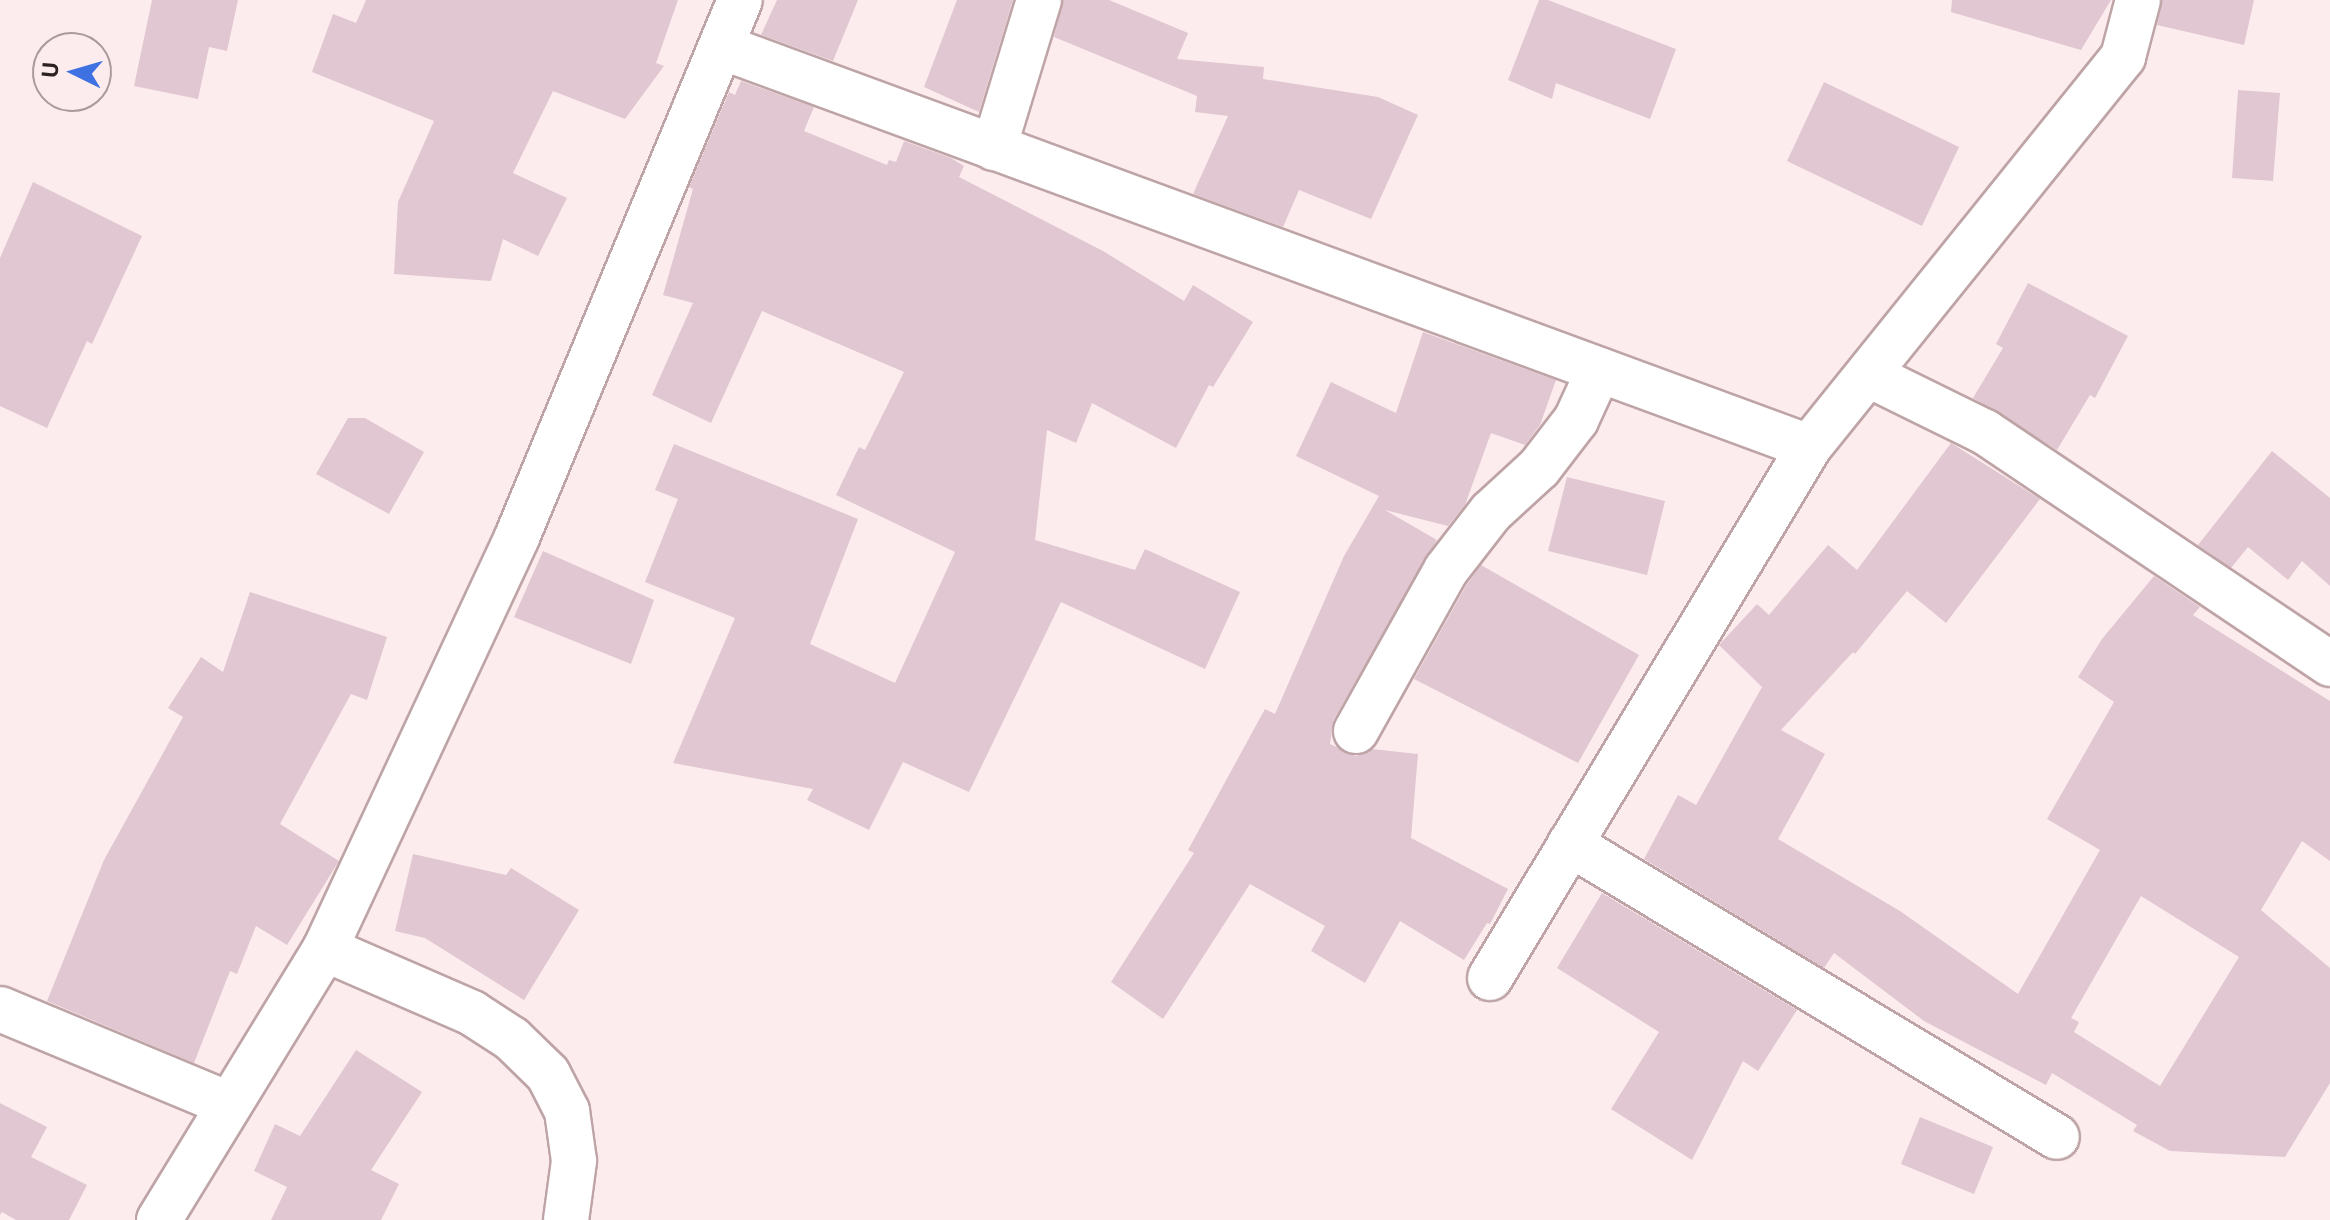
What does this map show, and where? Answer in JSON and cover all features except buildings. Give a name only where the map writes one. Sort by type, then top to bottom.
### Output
[{"type":"street","points":[[159,1220],[325,949],[517,537],[740,0]]},
{"type":"street","points":[[994,148],[1039,0]]},
{"type":"street","points":[[1490,978],[1809,447],[2123,57],[2138,0]]},
{"type":"street","points":[[722,47],[1809,447]]},
{"type":"street","points":[[1356,731],[1446,570],[1491,512],[1539,468],[1576,420],[1599,370]]},
{"type":"street","points":[[1869,375],[1985,432],[2330,664]]},
{"type":"street","points":[[1570,844],[2057,1137]]},
{"type":"street","points":[[325,949],[472,1013],[512,1039],[548,1074],[567,1111],[574,1161],[566,1220]]},
{"type":"street","points":[[0,1009],[228,1104]]}]
